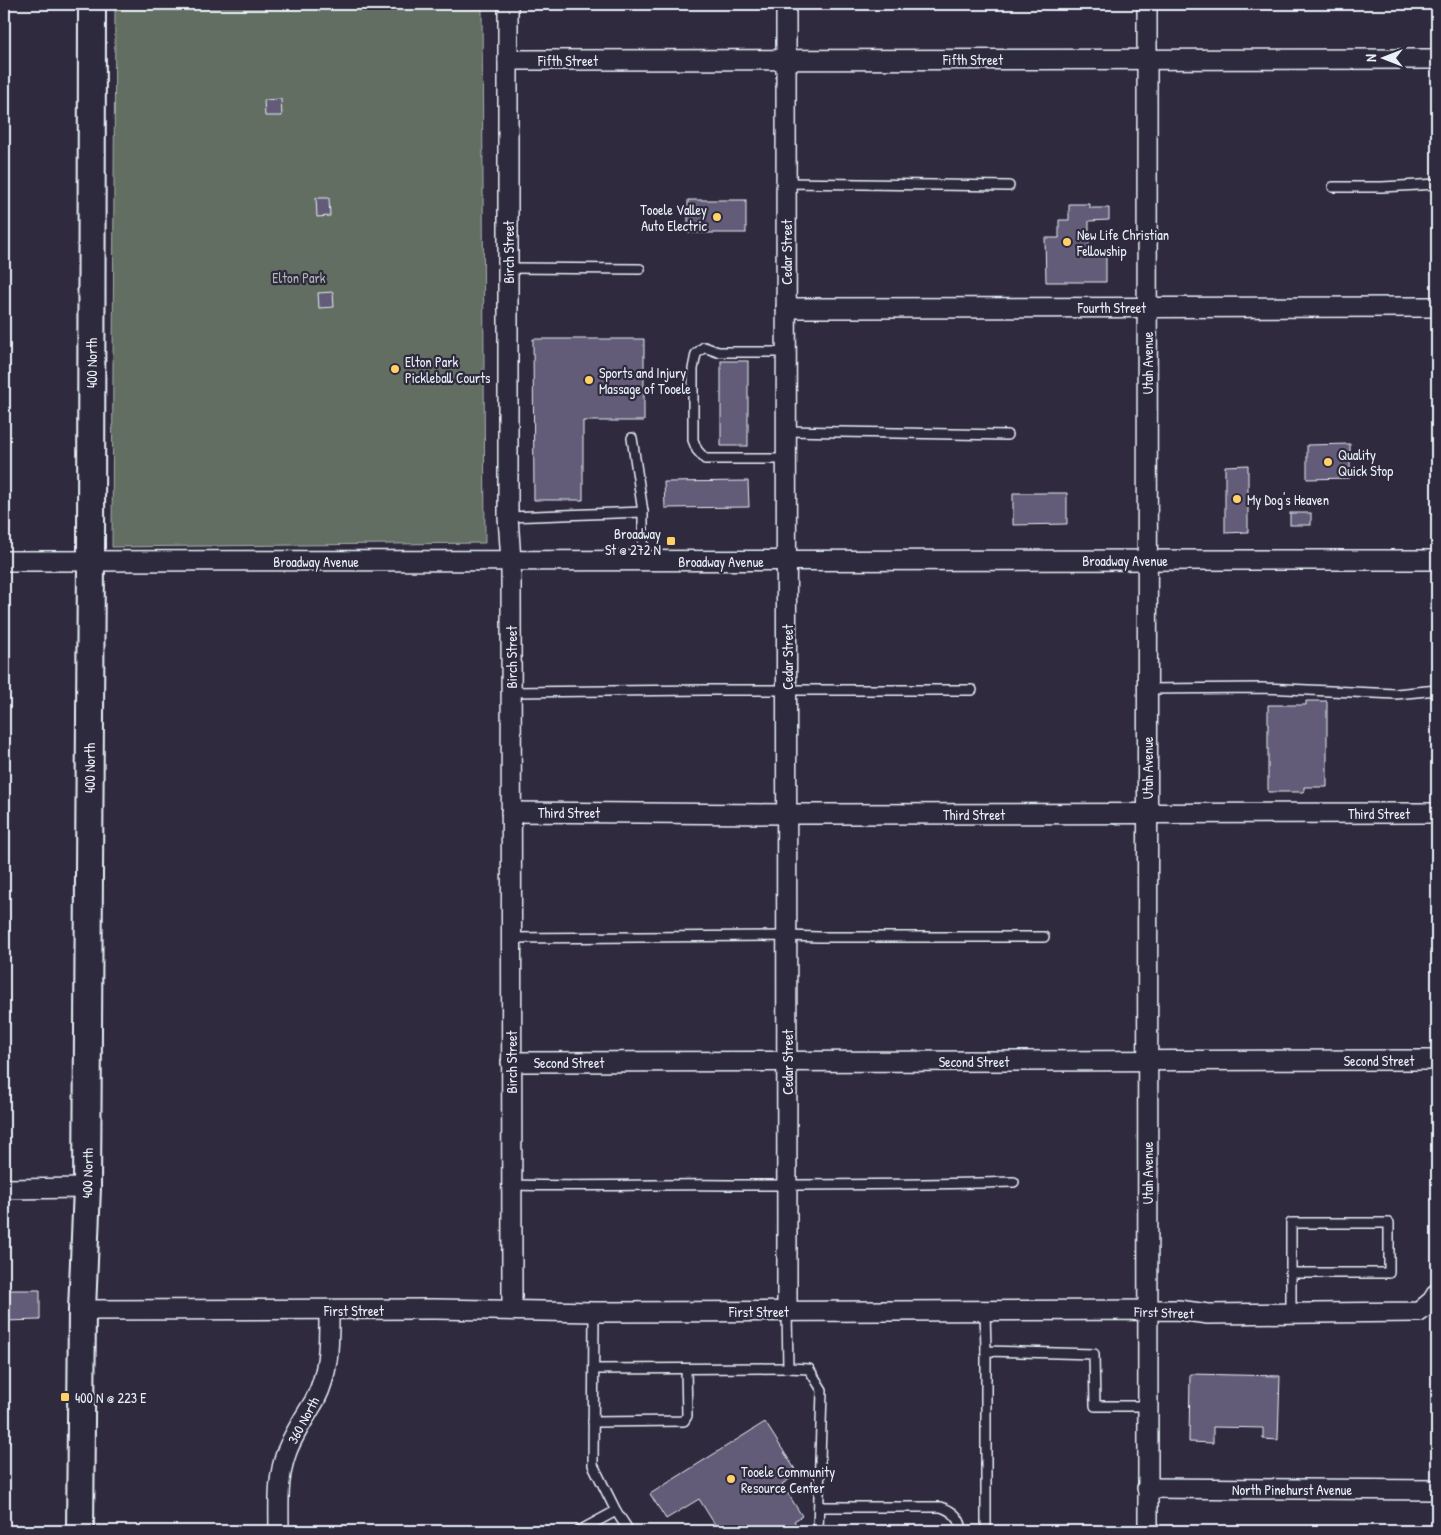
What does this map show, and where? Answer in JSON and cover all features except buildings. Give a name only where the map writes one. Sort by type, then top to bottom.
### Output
[{"type":"street","name":"400 North","points":[[80,1531],[82,1310],[87,1188],[92,4]]},
{"type":"street","name":"Birch Street","points":[[508,4],[508,517],[510,561],[512,1310]]},
{"type":"street","name":"Cedar Street","points":[[786,4],[787,1311]]},
{"type":"street","name":"Utah Avenue","points":[[1147,4],[1148,1531]]},
{"type":"street","name":"Fifth Street","points":[[508,60],[1437,59]]},
{"type":"street","name":"Fourth Street","points":[[786,308],[1437,307]]},
{"type":"street","name":"Broadway Avenue","points":[[4,561],[1437,560]]},
{"type":"street","name":"Third Street","points":[[511,812],[787,814],[1437,813]]},
{"type":"street","name":"Second Street","points":[[511,1062],[1437,1060]]},
{"type":"street","points":[[4,1188],[87,1188]]},
{"type":"street","name":"First Street","points":[[82,1310],[512,1310],[594,1312],[1178,1310],[1208,1314],[1419,1312],[1435,1297]]},
{"type":"street","name":"360 North","points":[[280,1531],[279,1488],[282,1470],[293,1438],[314,1400],[324,1376],[329,1349],[329,1310]]},
{"type":"street","name":"North Pinehurst Avenue","points":[[1147,1488],[1437,1490]]},
{"type":"lane","points":[[786,183],[1009,186]]},
{"type":"lane","points":[[1333,187],[1437,184]]},
{"type":"lane","points":[[508,268],[640,269]]},
{"type":"lane","points":[[786,352],[718,352],[704,347],[696,354],[693,378],[694,440],[697,450],[706,459],[786,459]]},
{"type":"lane","points":[[786,432],[1007,435]]},
{"type":"lane","points":[[632,438],[643,512],[643,561]]},
{"type":"lane","points":[[508,517],[643,512]]},
{"type":"lane","points":[[1147,689],[1262,688],[1396,694],[1437,690]]},
{"type":"lane","points":[[510,692],[972,690]]},
{"type":"lane","points":[[511,938],[1044,937]]},
{"type":"lane","points":[[511,1185],[579,1187],[730,1184],[909,1185],[1014,1182]]},
{"type":"lane","points":[[1290,1273],[1389,1273],[1389,1223],[1291,1223],[1290,1273],[1291,1313]]},
{"type":"lane","points":[[787,1311],[788,1368]]},
{"type":"lane","points":[[985,1311],[986,1531]]},
{"type":"lane","points":[[594,1312],[593,1465],[616,1511],[629,1531]]},
{"type":"lane","points":[[986,1351],[1094,1354],[1095,1406],[1147,1406]]},
{"type":"lane","points":[[594,1369],[809,1368],[822,1390],[818,1531]]},
{"type":"lane","points":[[593,1422],[684,1421],[688,1416],[686,1369]]},
{"type":"lane","points":[[819,1507],[941,1507],[952,1511],[962,1524],[962,1531]]},
{"type":"lane","points":[[580,1531],[616,1511]]},
{"type":"green space","name":"Elton Park","points":[[115,4],[482,4],[485,543],[112,547]]},
{"type":"place","name":"Tooele Valley Auto Electric","points":[[717,217]]},
{"type":"place","name":"New Life Christian Fellowship","points":[[1067,242]]},
{"type":"place","name":"Elton Park Pickleball Courts","points":[[395,369]]},
{"type":"place","name":"Sports and Injury Massage of Tooele","points":[[589,380]]},
{"type":"place","name":"Quality Quick Stop","points":[[1328,462]]},
{"type":"place","name":"My Dog's Heaven","points":[[1237,499]]},
{"type":"place","name":"Broadway St @ 272 N","points":[[671,541]]},
{"type":"place","name":"400 N @ 223 E","points":[[65,1397]]},
{"type":"place","name":"Tooele Community Resource Center","points":[[731,1479]]}]
